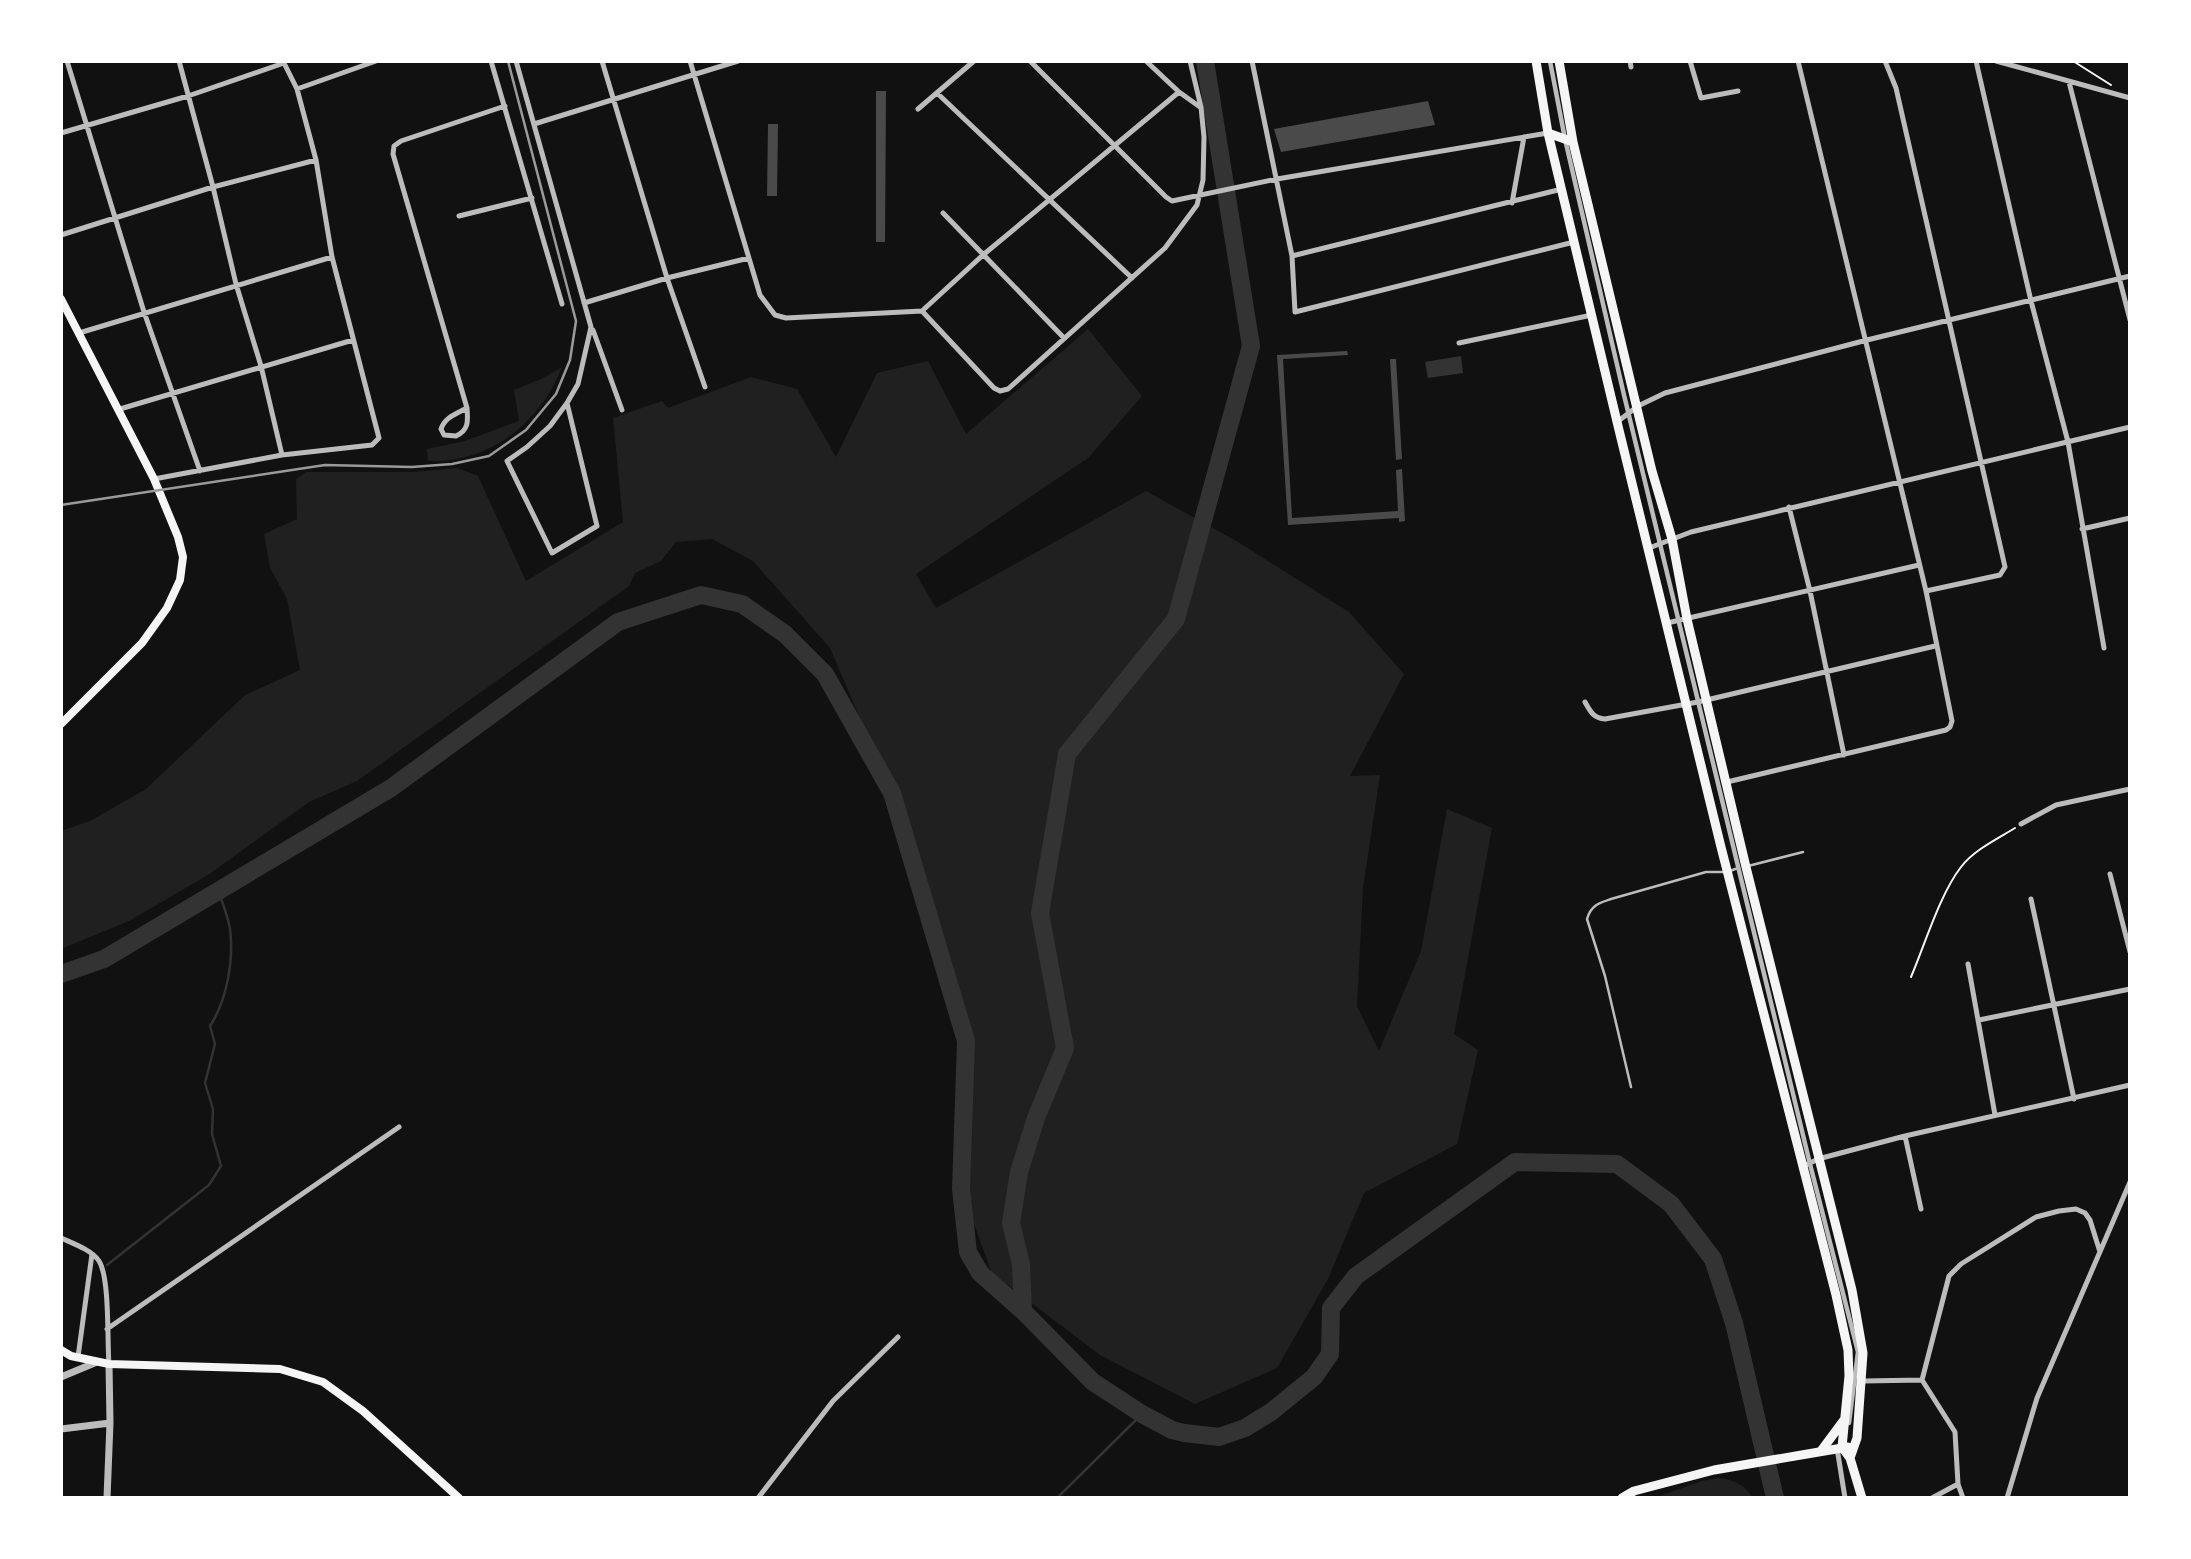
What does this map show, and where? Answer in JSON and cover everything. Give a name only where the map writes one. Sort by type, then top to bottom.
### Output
[{"type":"main road","points":[[1535,61],[1548,133],[1727,872],[1861,1335],[1863,1381],[1856,1446],[1850,1458]]},
{"type":"main road","points":[[1559,61],[1569,141],[1652,471],[1672,539],[1683,619],[1727,782],[1742,867],[1811,1163],[1848,1350],[1849,1377],[1840,1448]]},
{"type":"main road","points":[[1548,133],[1569,141]]},
{"type":"main road","points":[[61,299],[64,311],[79,333],[120,409],[178,537],[183,557],[180,580],[167,608],[142,643],[61,724]]},
{"type":"main road","points":[[61,1350],[108,1364],[280,1369],[323,1382],[363,1411],[459,1498]]},
{"type":"main road","points":[[1816,1451],[1844,1418]]},
{"type":"main road","points":[[1622,1498],[1634,1491],[1714,1470],[1856,1446]]},
{"type":"main road","points":[[1840,1448],[1850,1458],[1862,1498]]},
{"type":"street","points":[[66,61],[113,218],[200,471]]},
{"type":"street","points":[[179,61],[236,284],[261,366],[282,455]]},
{"type":"street","points":[[297,89],[376,61]]},
{"type":"street","points":[[491,61],[562,304]]},
{"type":"street","points":[[516,61],[584,303],[622,410]]},
{"type":"street","points":[[602,61],[667,278],[705,387]]},
{"type":"street","points":[[690,61],[760,295],[775,315],[786,318],[922,311],[983,255],[1179,92]]},
{"type":"street","points":[[534,124],[738,61]]},
{"type":"street","points":[[918,109],[974,61]]},
{"type":"street","points":[[1030,61],[1166,197],[1180,201],[1276,178],[1548,133]]},
{"type":"street","points":[[1146,61],[1179,92],[1200,107]]},
{"type":"street","points":[[922,311],[994,388],[1000,391],[1008,389],[1172,241],[1200,196],[1205,152],[1200,107],[1190,61]]},
{"type":"street","points":[[1252,61],[1292,256],[1295,312],[1574,242]]},
{"type":"street","points":[[1550,61],[1628,413],[1660,544],[1683,619]]},
{"type":"street","points":[[1690,61],[1701,98],[1738,91]]},
{"type":"street","points":[[1727,782],[1946,730],[1952,721],[1926,591],[1798,61]]},
{"type":"street","points":[[1885,61],[1896,88],[2005,566],[2000,575],[1926,591]]},
{"type":"street","points":[[1976,61],[2031,301],[2067,442],[2104,648]]},
{"type":"street","points":[[1996,61],[2130,97]]},
{"type":"street","points":[[61,133],[188,96],[283,62],[297,89],[316,160],[332,257],[379,441],[372,445],[282,455],[153,479]]},
{"type":"street","points":[[2068,82],[2130,320]]},
{"type":"street","points":[[937,93],[1132,278]]},
{"type":"street","points":[[467,408],[443,423],[440,429],[444,435],[456,436],[466,429],[467,408],[393,154],[394,146],[401,141],[505,106]]},
{"type":"street","points":[[1512,203],[1524,137]]},
{"type":"street","points":[[61,235],[213,187],[316,160]]},
{"type":"street","points":[[1292,256],[1562,190]]},
{"type":"street","points":[[459,216],[532,198]]},
{"type":"street","points":[[943,213],[1064,338]]},
{"type":"street","points":[[79,333],[332,257]]},
{"type":"street","points":[[584,303],[667,278],[748,258]]},
{"type":"street","points":[[1617,422],[1637,406],[1665,393],[1867,340],[2130,276]]},
{"type":"street","points":[[1459,344],[1592,315]]},
{"type":"street","points":[[567,403],[597,526],[552,553],[507,461],[550,426],[567,403],[578,384],[592,327]]},
{"type":"street","points":[[120,409],[354,340]]},
{"type":"street","points":[[1649,548],[1691,532],[2130,427]]},
{"type":"street","points":[[1789,508],[1810,591],[1844,755]]},
{"type":"street","points":[[2082,529],[2130,518]]},
{"type":"street","points":[[1667,623],[1919,565]]},
{"type":"street","points":[[1585,702],[1593,715],[1598,719],[1605,719],[1686,705],[1935,646]]},
{"type":"street","points":[[1703,701],[1742,867]]},
{"type":"street","points":[[2021,824],[2056,804],[2130,789]]},
{"type":"street","points":[[2110,874],[2130,951]]},
{"type":"street","points":[[2031,899],[2074,1099]]},
{"type":"street","points":[[1968,964],[1995,1115]]},
{"type":"street","points":[[1979,1020],[2130,989]]},
{"type":"street","points":[[1847,1431],[1858,1352],[1811,1163],[1905,1136],[2130,1085]]},
{"type":"street","points":[[107,1329],[399,1127]]},
{"type":"street","points":[[1905,1136],[1922,1209]]},
{"type":"street","points":[[2007,1498],[2037,1398],[2130,1182]]},
{"type":"street","points":[[1963,1498],[1958,1483],[1955,1432],[1922,1380],[1949,1276],[1961,1265],[2036,1217],[2059,1210],[2076,1209],[2085,1213],[2090,1220],[2100,1252]]},
{"type":"street","points":[[61,1238],[92,1254],[99,1261],[103,1273],[110,1423],[107,1498]]},
{"type":"street","points":[[78,1357],[92,1254]]},
{"type":"street","points":[[758,1498],[833,1401],[898,1337]]},
{"type":"street","points":[[61,1377],[97,1362]]},
{"type":"street","points":[[1863,1381],[1922,1380]]},
{"type":"street","points":[[61,1429],[110,1423]]},
{"type":"street","points":[[1840,1448],[1845,1498]]},
{"type":"street","points":[[1932,1498],[1958,1483]]},
{"type":"lane","points":[[1631,1087],[1605,976],[1587,919],[1589,910],[1597,903],[1706,872],[1727,872],[1803,852]]},
{"type":"path","points":[[2073,61],[2118,89]]},
{"type":"path","points":[[1911,977],[1949,885],[1962,865],[1987,845],[2021,824]]},
{"type":"shaded area","points":[[1088,329],[1142,396],[1088,458],[916,574],[936,608],[1146,491],[1238,542],[1349,612],[1404,674],[1350,776],[1380,775],[1363,888],[1357,1006],[1379,1051],[1421,951],[1447,809],[1492,828],[1454,1034],[1478,1050],[1457,1144],[1364,1193],[1328,1279],[1277,1368],[1195,1404],[1100,1355],[992,1273],[961,1189],[966,1041],[892,793],[830,648],[753,561],[712,539],[676,542],[661,561],[635,573],[629,586],[357,781],[309,802],[208,875],[129,921],[61,949],[61,831],[90,821],[146,789],[245,695],[300,670],[287,599],[270,568],[264,534],[297,519],[296,479],[306,472],[414,472],[457,468],[478,476],[526,581],[623,522],[613,418],[662,401],[668,408],[751,377],[797,389],[836,457],[877,373],[928,361],[966,434]]},
{"type":"shaded area","points":[[1461,356],[1463,373],[1428,378],[1425,362]]},
{"type":"shaded area","points":[[562,367],[541,405],[510,436],[472,455],[428,461],[427,449],[465,441],[519,421],[514,390]]},
{"type":"shaded area","points":[[1718,1478],[1738,1484],[1753,1498],[1654,1498],[1702,1481]]},
{"type":"building","points":[[876,91],[886,91],[885,242],[876,242]]},
{"type":"building","points":[[1428,101],[1435,125],[1281,152],[1274,129]]},
{"type":"building","points":[[768,124],[778,124],[777,196],[767,196]]},
{"type":"building","points":[[1347,351],[1348,355],[1283,359],[1292,518],[1398,511],[1396,470],[1402,469],[1405,521],[1399,522],[1399,518],[1288,525],[1277,355]]},
{"type":"building","points":[[1390,359],[1396,359],[1402,459],[1396,460]]},
{"type":"waterway","points":[[1023,1311],[1021,1264],[1011,1223],[1019,1172],[1036,1118],[1065,1048],[1040,913],[1067,754],[1176,619],[1251,346],[1205,61]]},
{"type":"waterway","points":[[61,974],[104,959],[391,788],[618,622],[701,595],[742,604],[785,634],[825,674],[892,793],[966,1041],[961,1189],[968,1252],[980,1273],[1023,1311],[1093,1382],[1172,1430],[1219,1437],[1245,1428],[1271,1412],[1314,1377],[1330,1354],[1331,1308],[1356,1276],[1515,1162],[1617,1164],[1671,1204],[1713,1259],[1734,1323],[1775,1498]]},
{"type":"waterway","points":[[107,1265],[209,1185],[221,1166],[212,1134],[213,1109],[205,1083],[215,1044],[210,1026],[225,992],[231,954],[229,924],[219,891]]},
{"type":"waterway","points":[[1057,1498],[1142,1414]]},
{"type":"railway","points":[[61,505],[325,465],[412,467],[452,464],[489,456],[526,430],[556,394],[570,360],[576,321],[508,61]]}]
